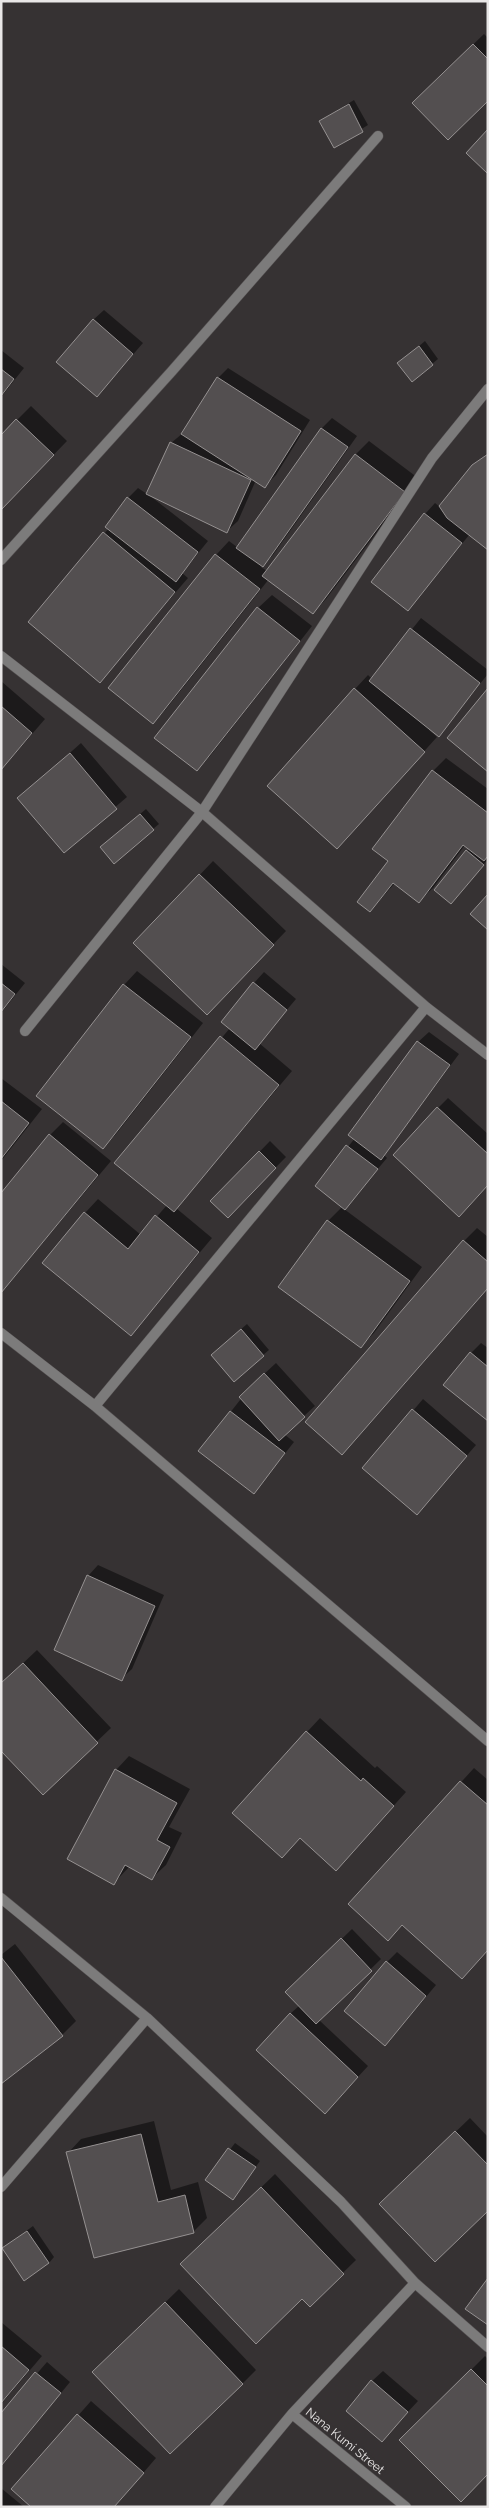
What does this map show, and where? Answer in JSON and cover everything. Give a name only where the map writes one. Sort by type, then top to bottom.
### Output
[{"type":"street","points":[[1,560],[172,370],[378,136]]},
{"type":"street","points":[[24,1030],[202,812],[432,458],[488,389]]},
{"type":"street","points":[[1,656],[202,812],[426,1007],[488,1054]]},
{"type":"street","points":[[95,1406],[426,1007]]},
{"type":"street","points":[[1,1333],[95,1406],[488,1741]]},
{"type":"street","points":[[1,1898],[146,2018],[341,2202],[415,2283],[488,2347]]},
{"type":"street","points":[[1,2187],[146,2018]]},
{"type":"street","points":[[292,2414],[415,2283]]},
{"type":"street","name":"Nana Kumi Street","points":[[215,2507],[292,2414],[406,2507]]},
{"type":"building","points":[[473,44],[488,59],[488,101],[448,140],[412,103]]},
{"type":"building","points":[[349,104],[363,132],[334,148],[319,121]]},
{"type":"building","points":[[488,129],[488,174],[466,153]]},
{"type":"building","points":[[93,319],[133,354],[97,397],[56,362]]},
{"type":"building","points":[[419,346],[433,365],[412,382],[397,363]]},
{"type":"building","points":[[1,369],[14,379],[1,396]]},
{"type":"building","points":[[217,377],[301,431],[265,488],[181,434]]},
{"type":"building","points":[[16,419],[54,455],[1,510],[1,435]]},
{"type":"building","points":[[321,428],[348,447],[263,567],[236,548]]},
{"type":"building","points":[[170,442],[251,480],[227,533],[146,494]]},
{"type":"building","points":[[355,454],[405,492],[313,614],[262,576]]},
{"type":"building","points":[[488,454],[488,550],[447,518],[439,506],[472,465]]},
{"type":"building","points":[[127,497],[198,552],[176,582],[105,527]]},
{"type":"building","points":[[424,513],[462,543],[408,611],[371,582]]},
{"type":"building","points":[[103,532],[175,592],[100,683],[28,622]]},
{"type":"building","points":[[215,554],[260,589],[153,724],[108,688]]},
{"type":"building","points":[[257,607],[300,641],[197,771],[154,738]]},
{"type":"building","points":[[410,628],[480,683],[439,737],[369,681]]},
{"type":"building","points":[[354,688],[425,752],[337,849],[267,786]]},
{"type":"building","points":[[488,688],[488,772],[447,738]]},
{"type":"building","points":[[1,706],[32,733],[1,770]]},
{"type":"building","points":[[70,753],[117,809],[64,853],[17,798]]},
{"type":"building","points":[[432,770],[488,813],[488,856],[484,861],[463,845],[419,903],[393,883],[370,912],[357,902],[388,861],[372,849]]},
{"type":"building","points":[[140,814],[154,830],[114,864],[100,847]]},
{"type":"building","points":[[466,850],[484,865],[451,904],[434,890]]},
{"type":"building","points":[[199,874],[274,945],[207,1015],[133,943]]},
{"type":"building","points":[[488,894],[488,930],[470,914]]},
{"type":"building","points":[[253,982],[287,1010],[255,1050],[221,1022]]},
{"type":"building","points":[[1,983],[15,994],[1,1012]]},
{"type":"building","points":[[123,984],[191,1037],[103,1149],[36,1096]]},
{"type":"building","points":[[220,1036],[279,1085],[174,1212],[114,1163]]},
{"type":"building","points":[[417,1041],[450,1065],[381,1160],[348,1135]]},
{"type":"building","points":[[1,1101],[29,1123],[1,1159]]},
{"type":"building","points":[[437,1107],[488,1154],[488,1185],[459,1217],[393,1155]]},
{"type":"building","points":[[49,1134],[98,1175],[1,1293],[1,1193]]},
{"type":"building","points":[[346,1145],[378,1169],[345,1210],[315,1186]]},
{"type":"building","points":[[259,1151],[276,1168],[228,1218],[210,1201]]},
{"type":"building","points":[[84,1212],[128,1249],[155,1215],[199,1252],[131,1336],[42,1263]]},
{"type":"building","points":[[327,1220],[410,1281],[361,1348],[278,1287]]},
{"type":"building","points":[[463,1240],[488,1262],[488,1288],[342,1455],[305,1422]]},
{"type":"building","points":[[241,1329],[264,1356],[234,1382],[211,1355]]},
{"type":"building","points":[[470,1352],[488,1367],[488,1421],[443,1385]]},
{"type":"building","points":[[264,1373],[305,1417],[279,1441],[239,1397]]},
{"type":"building","points":[[412,1409],[467,1456],[417,1515],[362,1468]]},
{"type":"building","points":[[230,1411],[285,1453],[254,1494],[198,1451]]},
{"type":"building","points":[[87,1575],[155,1606],[122,1681],[54,1650]]},
{"type":"building","points":[[23,1663],[98,1743],[43,1795],[1,1751],[1,1683]]},
{"type":"building","points":[[306,1731],[361,1781],[363,1778],[394,1806],[336,1871],[300,1838],[282,1858],[232,1813]]},
{"type":"building","points":[[115,1769],[177,1803],[157,1840],[170,1847],[152,1880],[125,1865],[114,1885],[67,1859]]},
{"type":"building","points":[[460,1781],[488,1805],[488,1950],[462,1979],[402,1925],[388,1941],[348,1904]]},
{"type":"building","points":[[341,1938],[372,1971],[316,2024],[285,1992]]},
{"type":"building","points":[[1,1957],[63,2036],[1,2084]]},
{"type":"building","points":[[386,1961],[426,1996],[385,2046],[344,2011]]},
{"type":"building","points":[[290,2013],[358,2077],[325,2114],[256,2050]]},
{"type":"building","points":[[455,2131],[488,2165],[488,2211],[435,2262],[379,2204]]},
{"type":"building","points":[[141,2134],[158,2202],[185,2195],[194,2233],[94,2258],[66,2152]]},
{"type":"building","points":[[228,2148],[256,2167],[233,2200],[205,2180]]},
{"type":"building","points":[[261,2187],[344,2274],[310,2307],[302,2299],[256,2344],[180,2264]]},
{"type":"building","points":[[27,2231],[49,2263],[24,2281],[2,2248]]},
{"type":"building","points":[[488,2278],[488,2325],[465,2309]]},
{"type":"building","points":[[165,2302],[243,2384],[170,2454],[92,2372]]},
{"type":"building","points":[[1,2346],[29,2370],[1,2403]]},
{"type":"building","points":[[471,2369],[488,2386],[488,2474],[461,2502],[399,2440]]},
{"type":"building","points":[[35,2372],[61,2393],[1,2466],[1,2413]]},
{"type":"building","points":[[371,2380],[408,2412],[382,2442],[346,2411]]},
{"type":"building","points":[[77,2414],[144,2473],[114,2507],[31,2507],[11,2489]]}]
